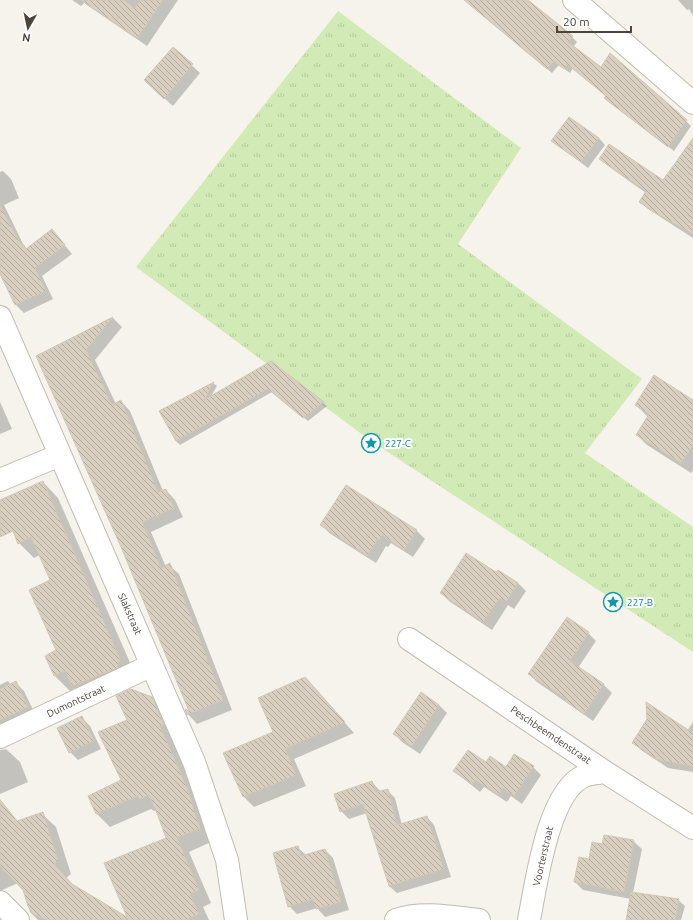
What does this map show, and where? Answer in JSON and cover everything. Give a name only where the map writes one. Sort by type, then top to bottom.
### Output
[{"type":"street","points":[[574,0],[693,103]]},
{"type":"street","name":"Slakstraat","points":[[0,317],[194,762],[227,860],[236,920]]},
{"type":"street","points":[[0,480],[60,455]]},
{"type":"street","name":"Peschbeemdenstraat","points":[[409,639],[606,772],[693,828]]},
{"type":"street","name":"Dumontstraat","points":[[0,737],[152,665]]},
{"type":"street","name":"Voorterstraat","points":[[529,920],[548,829],[569,789],[584,776],[606,772]]},
{"type":"street","points":[[0,902],[18,920]]},
{"type":"street","points":[[396,920],[440,915],[480,920]]},
{"type":"green space","points":[[338,11],[521,148],[458,244],[642,379],[585,453],[693,527],[693,652],[371,441],[136,267]]},
{"type":"building","points":[[81,0],[123,0],[135,8],[140,0],[163,0],[137,38]]},
{"type":"building","points":[[464,0],[528,0],[573,36],[568,42],[601,67],[610,53],[687,120],[668,147],[604,98],[606,96],[567,64],[564,69],[554,61],[547,69]]},
{"type":"building","points":[[173,47],[193,64],[164,99],[144,80]]},
{"type":"building","points":[[569,117],[599,138],[581,162],[551,141]]},
{"type":"building","points":[[693,138],[693,234],[639,202],[646,191],[599,159],[609,144],[663,180]]},
{"type":"building","points":[[0,206],[22,246],[24,245],[26,249],[52,229],[65,245],[35,268],[46,291],[15,305],[0,274]]},
{"type":"building","points":[[113,317],[86,350],[112,405],[121,400],[158,492],[166,489],[174,508],[142,522],[161,568],[170,563],[223,700],[187,715],[185,709],[189,711],[121,547],[36,356]]},
{"type":"building","points":[[271,361],[324,402],[303,418],[268,389],[176,441],[159,411],[214,382],[204,400]]},
{"type":"building","points":[[654,375],[693,400],[693,445],[681,463],[636,435],[649,414],[635,405]]},
{"type":"building","points":[[43,481],[120,659],[117,668],[72,686],[65,671],[54,676],[45,656],[56,650],[29,590],[50,580],[31,537],[18,544],[13,531],[0,537],[0,500]]},
{"type":"building","points":[[346,485],[417,530],[404,550],[382,535],[380,540],[378,539],[367,556],[320,525]]},
{"type":"building","points":[[466,553],[496,572],[498,570],[518,583],[506,602],[500,598],[483,622],[440,593]]},
{"type":"building","points":[[567,617],[589,632],[570,661],[604,684],[584,714],[565,701],[566,699],[528,674]]},
{"type":"building","points":[[305,677],[345,722],[285,749],[296,775],[243,797],[223,753],[273,732],[258,698]]},
{"type":"building","points":[[16,681],[28,707],[0,720],[0,689]]},
{"type":"building","points":[[131,689],[152,697],[164,724],[160,726],[187,788],[200,828],[177,838],[199,890],[190,894],[199,914],[185,920],[48,920],[33,914],[28,906],[23,890],[0,866],[0,800],[17,821],[43,812],[58,860],[54,864],[72,884],[127,917],[104,863],[166,838],[149,795],[140,799],[138,796],[96,814],[88,796],[121,780],[98,732],[127,720],[116,696]]},
{"type":"building","points":[[421,692],[439,705],[412,746],[393,734]]},
{"type":"building","points":[[646,702],[693,733],[693,766],[659,760],[632,743],[647,719]]},
{"type":"building","points":[[82,716],[94,741],[69,753],[57,728]]},
{"type":"building","points":[[468,750],[486,762],[490,756],[506,767],[514,754],[534,766],[514,796],[503,788],[499,795],[475,780],[472,784],[453,771]]},
{"type":"building","points":[[372,781],[376,792],[388,789],[397,825],[427,816],[444,869],[389,886],[363,804],[340,812],[334,794]]},
{"type":"building","points":[[604,835],[634,840],[624,892],[574,882],[579,857],[589,859],[592,842],[602,844]]},
{"type":"building","points":[[298,846],[301,856],[325,849],[341,902],[316,909],[313,899],[288,907],[273,853]]},
{"type":"building","points":[[631,892],[679,899],[675,920],[626,920]]},
{"type":"place","name":"227-C","points":[[371,443]]},
{"type":"place","name":"227-B","points":[[613,602]]}]
